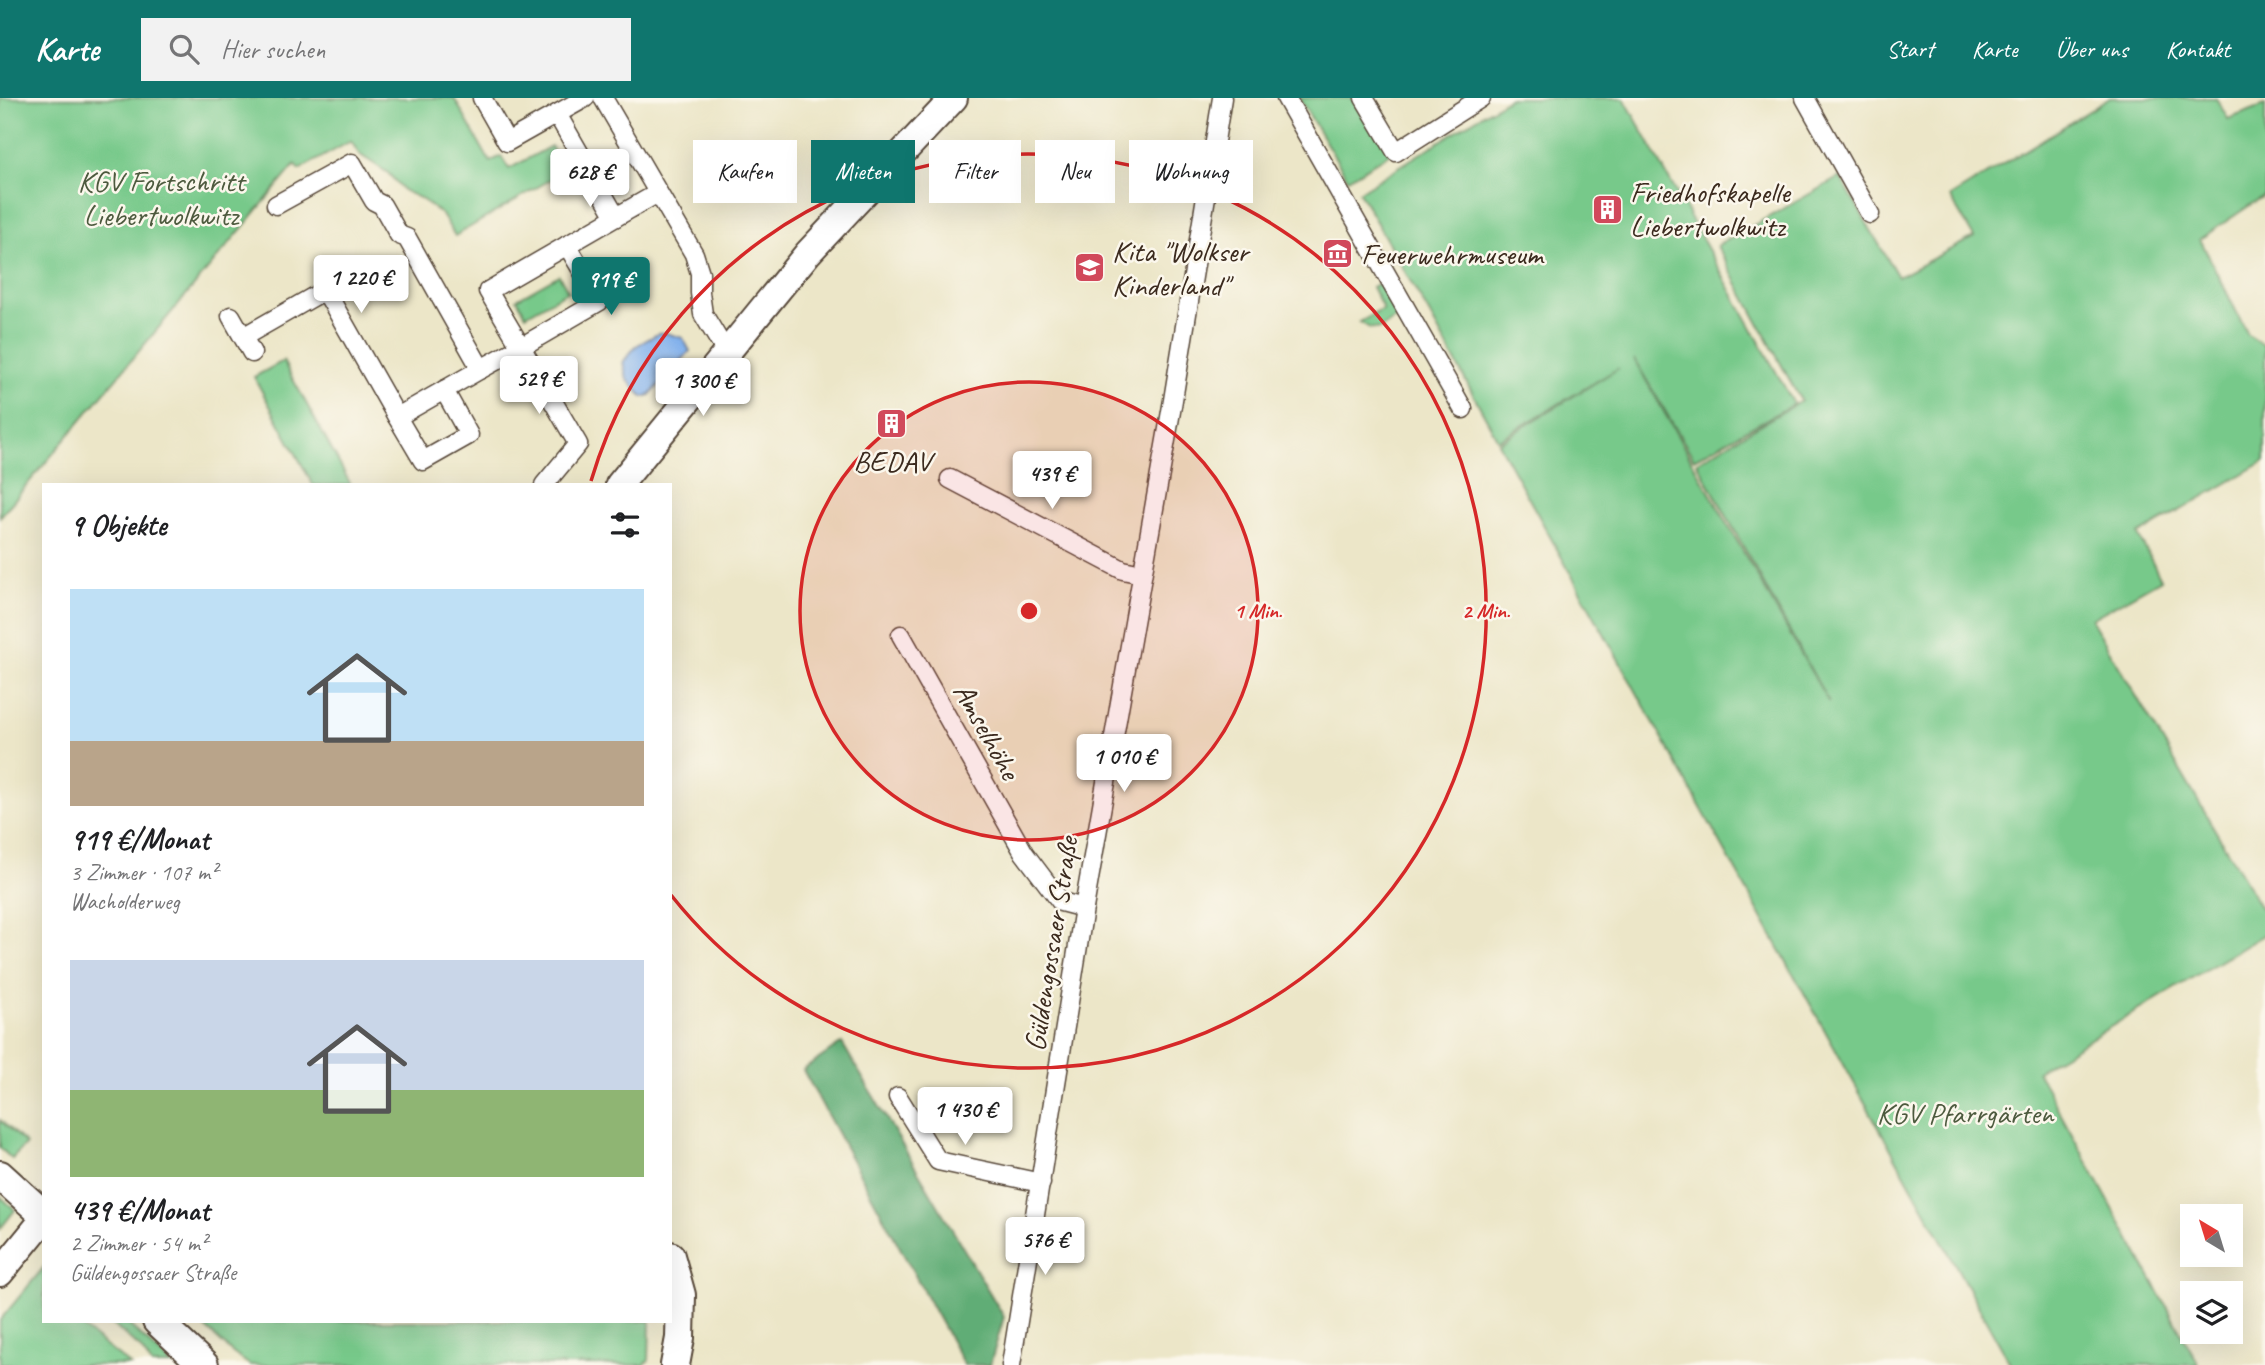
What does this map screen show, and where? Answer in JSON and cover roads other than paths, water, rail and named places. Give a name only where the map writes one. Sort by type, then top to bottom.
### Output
[{"type":"main road","points":[[621,483],[808,254],[954,98]]},
{"type":"main road","points":[[0,1175],[41,1221],[0,1273]]},
{"type":"main road","points":[[672,1263],[681,1294],[680,1338],[675,1365]]},
{"type":"main road","points":[[159,1323],[204,1365]]},
{"type":"street","points":[[482,98],[507,142],[586,98]]},
{"type":"street","points":[[603,98],[694,254],[700,273],[704,314],[726,352]]},
{"type":"street","name":"Güldengossaer Straße","points":[[1011,1365],[1084,908],[1175,387],[1222,98]]},
{"type":"street","points":[[1286,98],[1463,409]]},
{"type":"street","points":[[1364,98],[1396,152],[1481,98]]},
{"type":"street","points":[[1805,98],[1870,214]]},
{"type":"street","points":[[557,114],[616,217]]},
{"type":"street","points":[[276,205],[352,163],[374,201],[382,205],[399,235],[407,239],[481,369]]},
{"type":"street","points":[[546,483],[578,444],[488,291],[658,193]]},
{"type":"street","points":[[397,417],[600,301],[567,245]]},
{"type":"street","points":[[231,316],[248,345],[325,290],[423,461],[469,435],[444,390]]},
{"type":"street","points":[[950,479],[1123,570],[1142,575]]},
{"type":"street","name":"Amselhöhe","points":[[901,635],[1024,853],[1061,902],[1084,908]]},
{"type":"street","points":[[898,1097],[938,1161],[1041,1182]]},
{"type":"water","points":[[659,333],[683,338],[690,351],[650,395],[643,397],[627,379],[623,362],[636,346]]},
{"type":"place","name":"Friedhofskapelle Liebertwolkwitz","points":[[1607,209]]},
{"type":"place","name":"Feuerwehrmuseum","points":[[1338,254]]},
{"type":"place","name":"Kita \"Wolkser Kinderland\"","points":[[1089,268]]},
{"type":"place","name":"BEDAV","points":[[892,423]]},
{"type":"park label","name":"KGV Fortschritt Liebertwolkwitz","points":[[161,198]]},
{"type":"park label","name":"KGV Pfarrgärten","points":[[1965,1113]]}]
